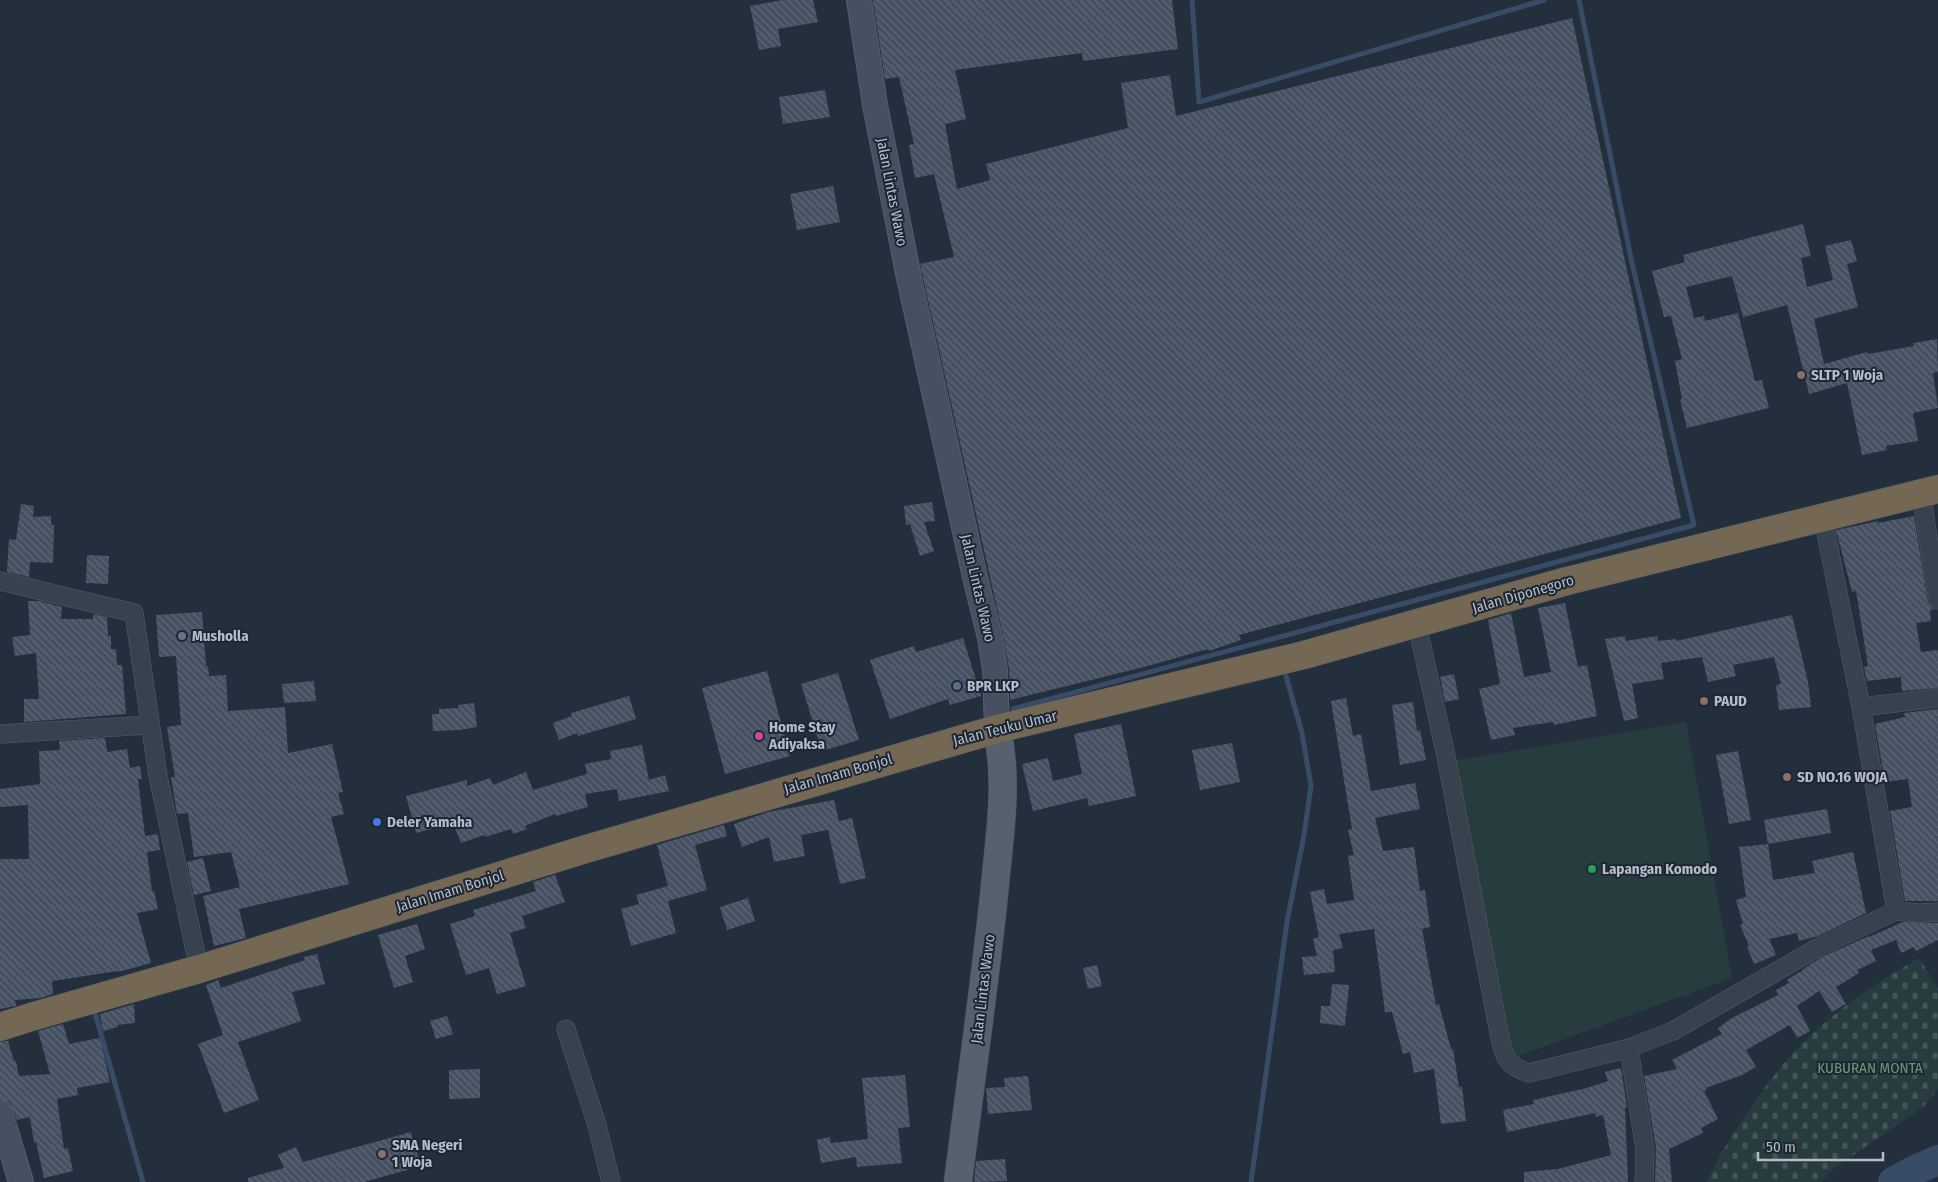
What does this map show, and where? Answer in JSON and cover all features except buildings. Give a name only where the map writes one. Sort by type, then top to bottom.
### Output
[{"type":"highway","name":"Jalan Diponegoro","points":[[1109,702],[1304,655],[1567,581],[1929,491]]},
{"type":"highway","name":"Jalan Teuku Umar","points":[[901,756],[997,729],[1109,702]]},
{"type":"highway","name":"Jalan Imam Bonjol","points":[[0,1028],[31,1017],[199,969],[568,854],[901,756]]},
{"type":"main road","name":"Jalan Lintas Wawo","points":[[958,1182],[987,955],[1004,795],[1003,759],[997,729]]},
{"type":"street","name":"Jalan Lintas Wawo","points":[[859,0],[875,105],[909,278],[992,646],[995,670],[997,729]]},
{"type":"street","points":[[1929,491],[1938,600]]},
{"type":"street","points":[[1823,518],[1861,707],[1896,911]]},
{"type":"street","points":[[0,581],[134,613],[160,784],[199,969]]},
{"type":"street","points":[[1417,624],[1446,756],[1498,1033],[1508,1063],[1515,1068],[1529,1073],[1629,1048],[1673,1031],[1819,947],[1896,911],[1918,914],[1938,912]]},
{"type":"street","points":[[1861,707],[1938,698]]},
{"type":"street","points":[[0,734],[150,725]]},
{"type":"street","points":[[566,1029],[597,1125],[611,1182]]},
{"type":"street","points":[[1629,1048],[1644,1142],[1644,1182]]},
{"type":"street","points":[[0,1112],[20,1182]]},
{"type":"green space","name":"Lapangan Komodo","points":[[1686,722],[1732,978],[1510,1059],[1451,761]]},
{"type":"green space","name":"KUBURAN MONTA","points":[[1919,958],[1938,988],[1938,1089],[1924,1106],[1831,1171],[1821,1182],[1707,1182],[1722,1151],[1785,1062],[1815,1031],[1843,1008]]},
{"type":"waterway","points":[[1192,0],[1199,102],[1544,0]]},
{"type":"waterway","points":[[1013,709],[1694,525],[1632,263],[1579,0]]},
{"type":"waterway","points":[[1251,1182],[1287,922],[1304,835],[1311,786],[1302,733],[1286,676]]},
{"type":"waterway","points":[[95,1013],[143,1182]]},
{"type":"waterway","points":[[1893,1182],[1938,1160]]},
{"type":"place","name":"SLTP 1 Woja","points":[[1801,375]]},
{"type":"place","name":"Musholla","points":[[182,636]]},
{"type":"place","name":"BPR LKP","points":[[957,686]]},
{"type":"place","name":"PAUD","points":[[1704,701]]},
{"type":"place","name":"Home Stay Adiyaksa","points":[[759,736]]},
{"type":"place","name":"SD NO.16 WOJA","points":[[1787,777]]},
{"type":"place","name":"Deler Yamaha","points":[[377,822]]},
{"type":"place","name":"Lapangan Komodo","points":[[1592,869]]},
{"type":"place","name":"SMA Negeri 1 Woja","points":[[382,1154]]}]
